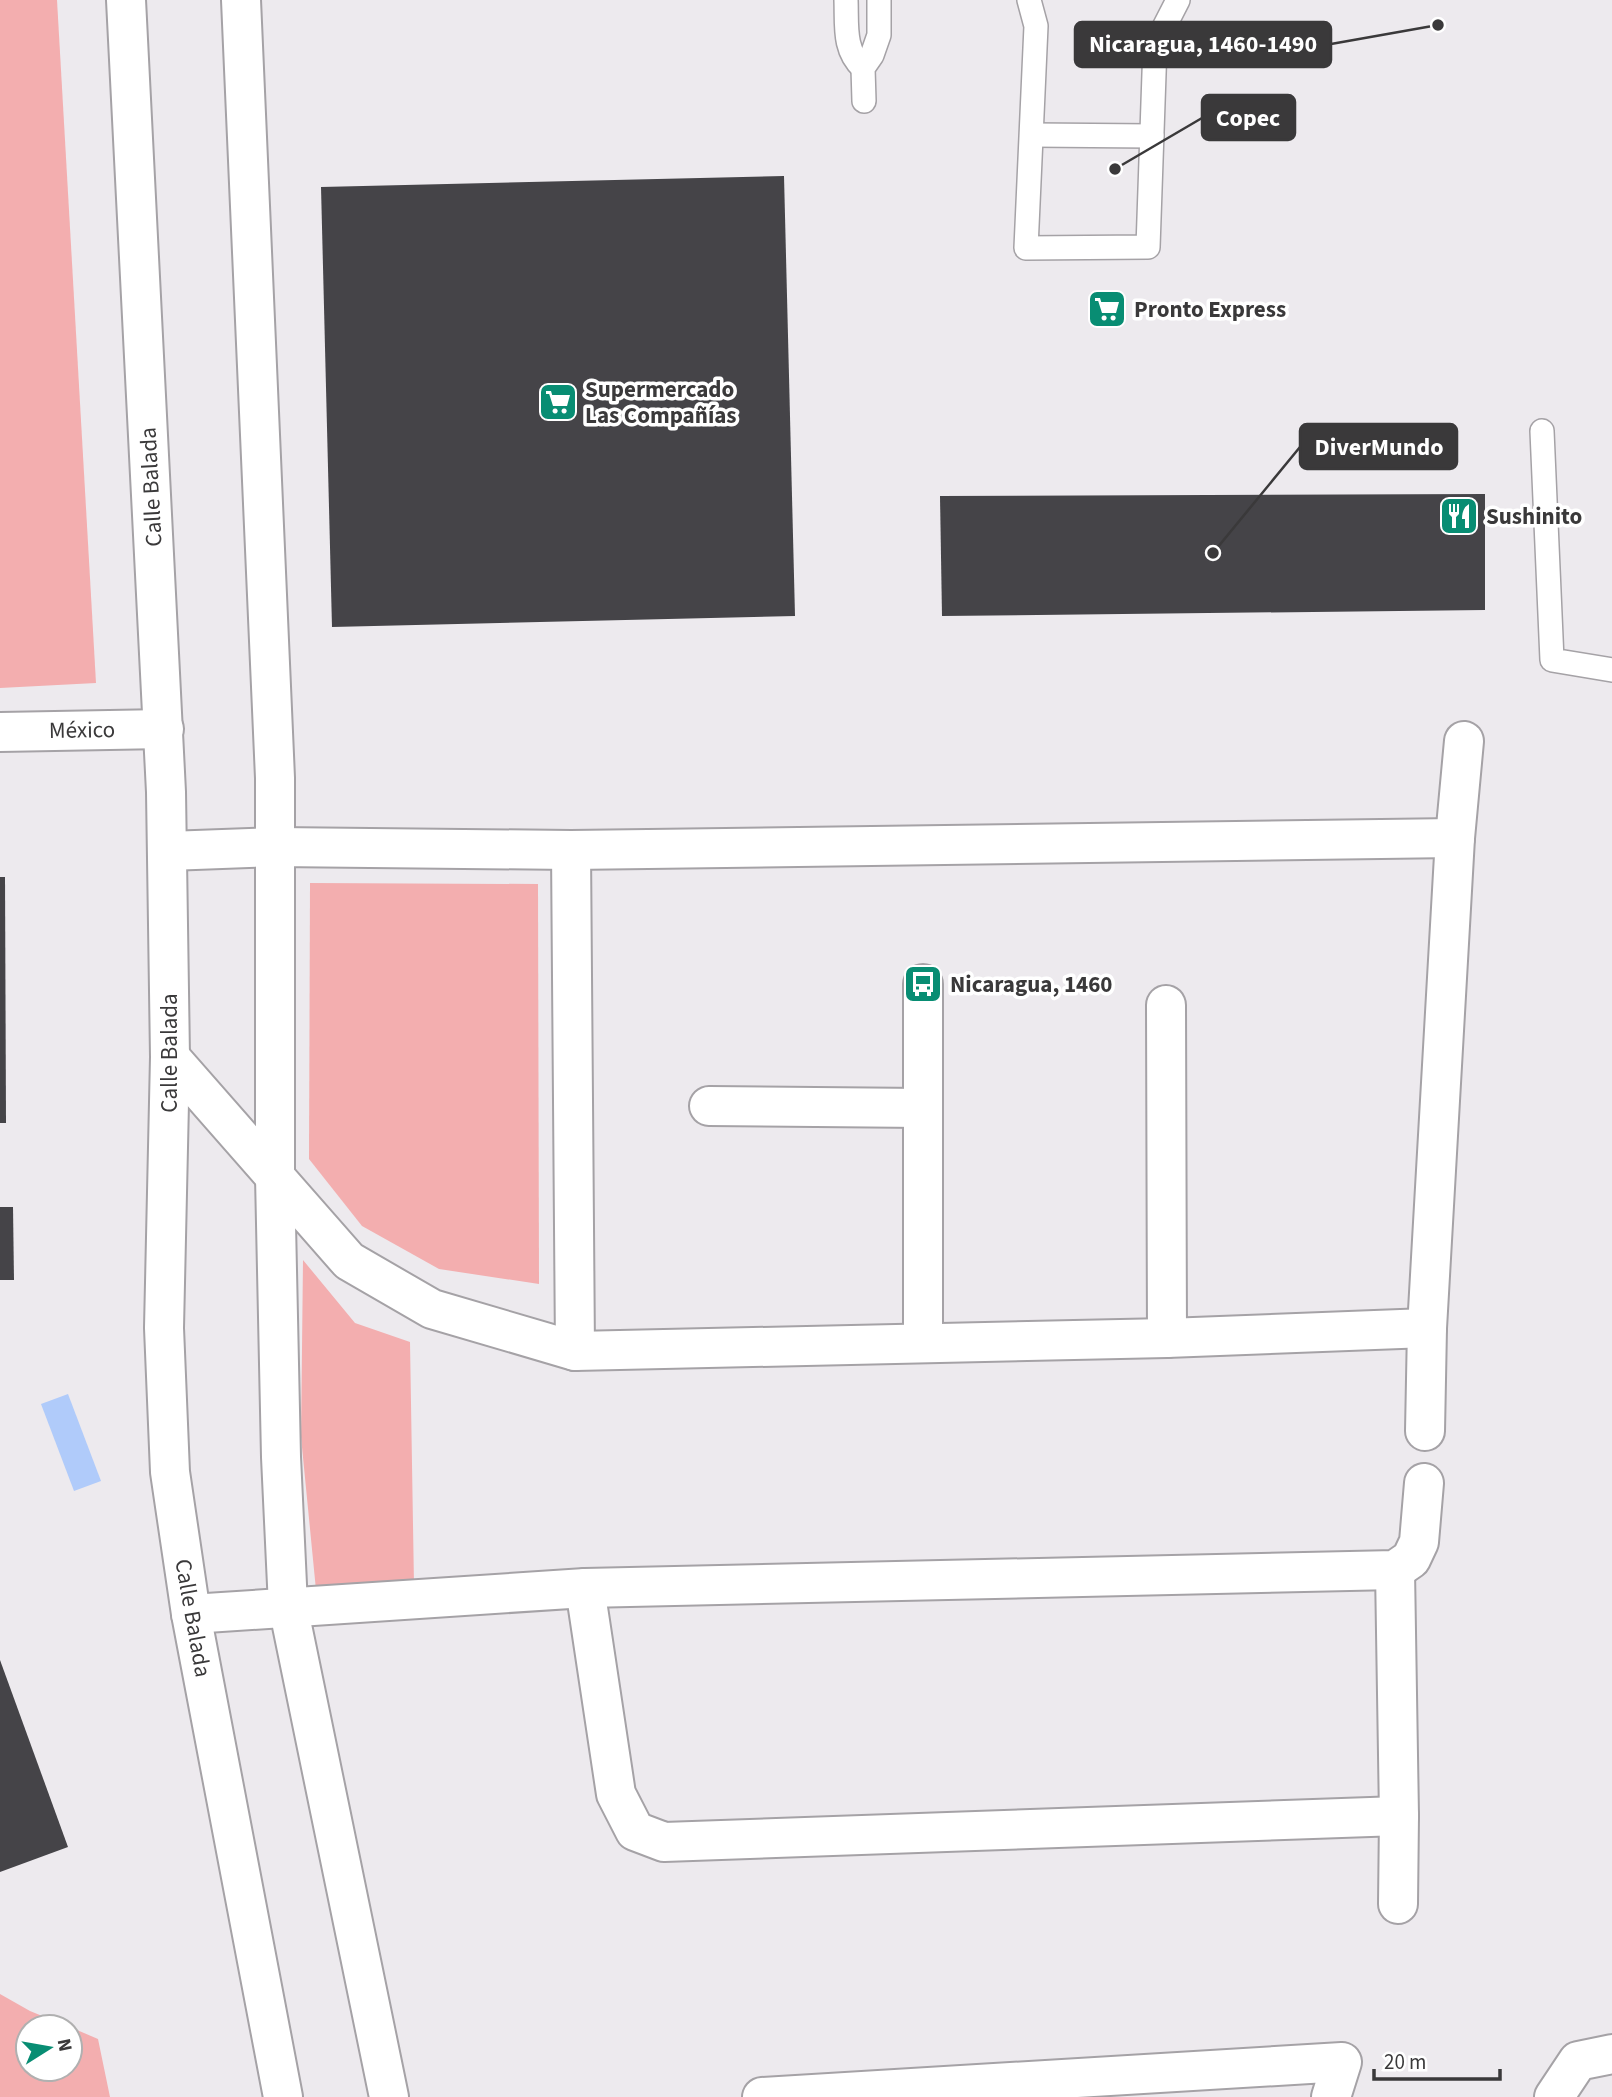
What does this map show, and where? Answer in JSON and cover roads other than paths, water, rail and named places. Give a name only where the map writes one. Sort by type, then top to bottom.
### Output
[{"type":"street","name":"Calle Balada","points":[[126,0],[168,850],[170,1057],[164,1328],[170,1472],[191,1614],[283,2097]]},
{"type":"street","points":[[241,0],[277,847],[275,1177],[281,1457],[288,1606],[389,2097]]},
{"type":"street","name":"México","points":[[0,732],[164,729]]},
{"type":"street","points":[[1425,1431],[1427,1328],[1455,838],[1464,741]]},
{"type":"street","points":[[168,850],[277,847],[571,850],[1455,838]]},
{"type":"street","points":[[571,850],[575,1351]]},
{"type":"street","points":[[923,984],[923,1343]]},
{"type":"street","points":[[1166,1005],[1167,1338]]},
{"type":"street","points":[[170,1057],[349,1261],[432,1309],[575,1351],[1167,1338],[1427,1328]]},
{"type":"street","points":[[709,1106],[923,1108]]},
{"type":"street","points":[[191,1614],[585,1588],[1395,1570],[1411,1559],[1419,1542],[1424,1483]]},
{"type":"street","points":[[1395,1570],[1398,1904]]},
{"type":"street","points":[[585,1588],[616,1794],[635,1831],[664,1842],[1399,1816]]},
{"type":"street","points":[[1554,2097],[1556,2090],[1578,2062],[1612,2054]]},
{"type":"street","points":[[762,2097],[1063,2088],[1342,2062],[1331,2097]]},
{"type":"lane","points":[[846,0],[849,50],[853,59],[863,68]]},
{"type":"lane","points":[[864,101],[863,68],[872,55],[879,35],[878,0]]},
{"type":"lane","points":[[1029,0],[1036,26],[1027,248],[1148,247],[1155,45],[1178,0]]},
{"type":"lane","points":[[1032,135],[1152,136]]},
{"type":"lane","points":[[1542,431],[1552,660],[1612,670]]},
{"type":"water","points":[[68,1394],[101,1481],[74,1491],[41,1404]]},
{"type":"place","name":"Nicaragua, 1460-1490","points":[[1438,25]]},
{"type":"place","name":"Copec","points":[[1115,169]]},
{"type":"place","name":"Pronto Express","points":[[1107,309]]},
{"type":"place","name":"Supermercado Las Compañías","points":[[558,402]]},
{"type":"place","name":"Sushinito","points":[[1459,516]]},
{"type":"place","name":"DiverMundo","points":[[1213,553]]},
{"type":"place","name":"Nicaragua, 1460","points":[[923,984]]}]
